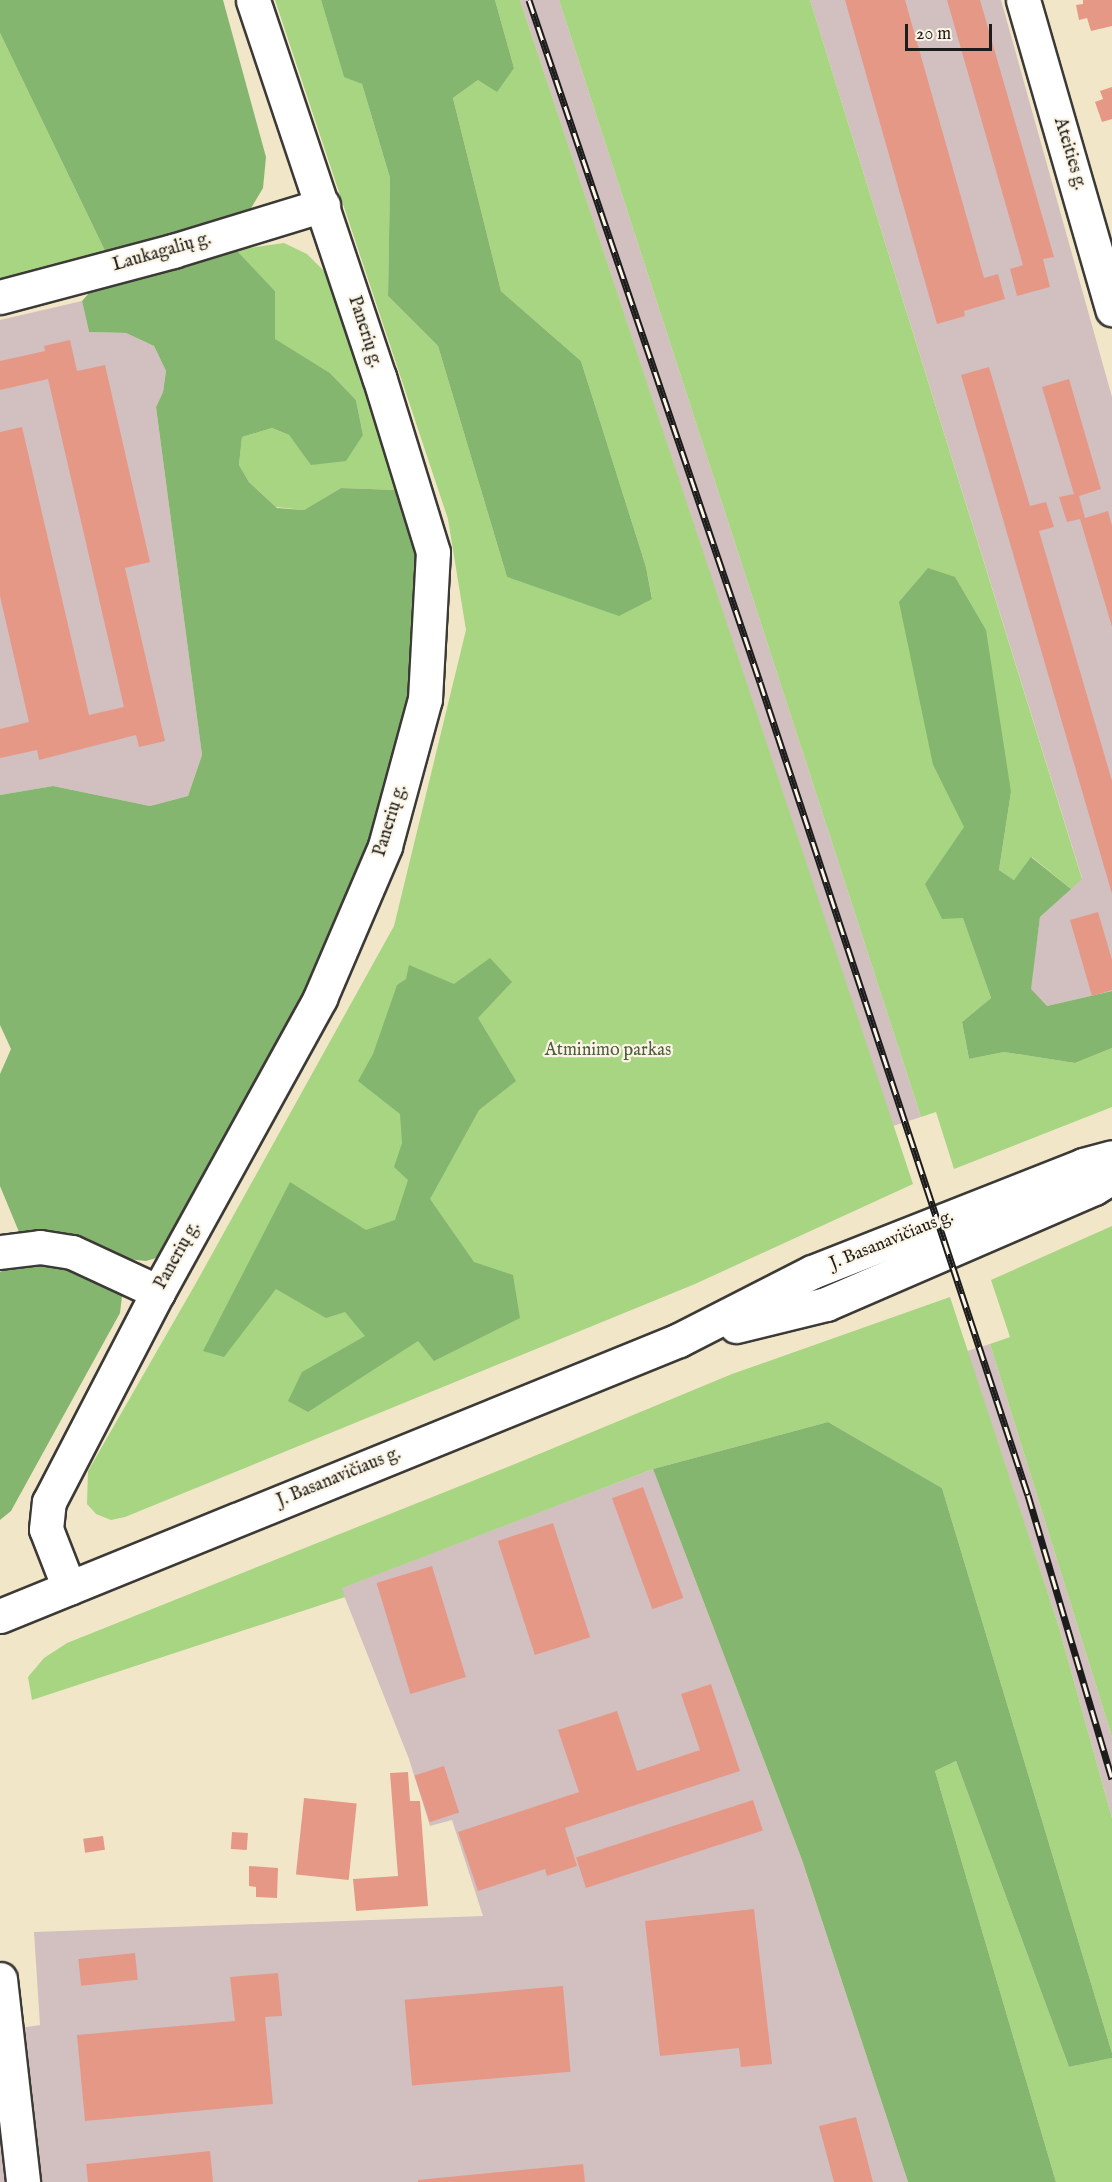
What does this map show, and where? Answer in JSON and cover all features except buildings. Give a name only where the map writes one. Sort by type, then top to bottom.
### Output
[{"type":"street","name":"Panerių g.","points":[[69,1588],[46,1529],[49,1502],[158,1292],[320,998],[385,846],[425,699],[433,552],[323,205],[253,0]]},
{"type":"street","name":"Ateities g.","points":[[1023,0],[1108,275],[1112,309]]},
{"type":"street","name":"Laukagalių g.","points":[[0,297],[173,251],[323,205]]},
{"type":"street","name":"J. Basanavičiaus g.","points":[[0,1616],[679,1340],[812,1272],[1083,1165],[1112,1158]]},
{"type":"street","name":"J. Basanavičiaus g.","points":[[679,1340],[826,1304],[1094,1188],[1112,1177]]},
{"type":"street","points":[[0,1252],[40,1247],[72,1252],[158,1292]]},
{"type":"street","points":[[0,1979],[24,2182]]},
{"type":"shaded area","points":[[520,0],[559,0],[921,1117],[893,1126]]},
{"type":"shaded area","points":[[810,0],[1001,0],[1112,397],[1112,991],[1047,1006],[1030,989],[1040,917],[1082,878]]},
{"type":"shaded area","points":[[82,301],[89,332],[126,333],[154,346],[166,371],[163,392],[156,407],[202,755],[188,796],[150,806],[53,786],[0,795],[0,320]]},
{"type":"shaded area","points":[[990,1344],[1112,1737],[1112,1818],[1058,1624],[967,1351]]},
{"type":"shaded area","points":[[653,1469],[802,1860],[908,2182],[0,2182],[0,2031],[40,2025],[34,1932],[483,1916],[452,1820],[430,1826],[409,1759],[341,1588]]},
{"type":"green space","points":[[0,0],[223,0],[266,157],[263,188],[250,210],[107,255],[0,33]]},
{"type":"green space","name":"Atminimo parkas","points":[[275,0],[321,0],[344,76],[362,84],[390,178],[388,296],[438,346],[507,577],[652,598],[646,567],[581,361],[501,291],[453,98],[478,80],[514,68],[495,0],[520,0],[913,1184],[695,1284],[125,1517],[111,1520],[96,1514],[87,1504],[88,1471],[196,1283],[394,926],[466,630],[448,519]]},
{"type":"green space","points":[[321,0],[495,0],[514,68],[497,92],[478,80],[453,98],[501,291],[581,361],[646,567],[652,599],[619,616],[507,577],[438,346],[388,296],[390,178],[362,84],[344,77]]},
{"type":"green space","points":[[559,0],[810,0],[1082,879],[1071,889],[1032,857],[1014,880],[999,870],[1011,792],[933,765],[965,827],[963,917],[991,998],[962,1022],[969,1059],[1004,1052],[1075,1063],[1112,1048],[1112,1107],[954,1169],[936,1112],[921,1117]]},
{"type":"green space","points":[[0,33],[107,255],[0,285]]},
{"type":"green space","points":[[284,243],[307,254],[328,275],[397,490],[341,488],[304,510],[276,507],[249,482],[239,465],[242,437],[272,428],[289,435],[312,465],[363,435],[356,400],[330,373],[274,339],[275,291],[235,250]]},
{"type":"green space","points":[[235,249],[275,291],[275,339],[330,373],[356,400],[363,435],[346,461],[311,465],[289,435],[272,428],[242,437],[239,465],[249,482],[277,508],[304,510],[341,488],[397,490],[417,557],[411,675],[398,746],[354,892],[301,1007],[163,1256],[146,1261],[118,1258],[123,1288],[120,1313],[11,1511],[0,1520],[0,1272],[8,1267],[19,1232],[0,1186],[0,1074],[11,1049],[0,1025],[0,795],[53,786],[150,806],[188,796],[202,755],[156,407],[163,392],[166,371],[154,346],[126,333],[89,332],[82,301],[90,292]]},
{"type":"green space","points":[[928,568],[955,577],[986,630],[1011,792],[999,870],[1014,880],[1031,857],[1071,889],[1040,917],[1031,989],[1047,1006],[1112,991],[1112,1048],[1075,1063],[1004,1052],[969,1059],[962,1022],[991,998],[963,918],[942,919],[925,884],[964,827],[933,765],[899,602]]},
{"type":"green space","points":[[490,958],[512,982],[478,1018],[516,1081],[479,1110],[430,1199],[474,1262],[513,1275],[520,1318],[434,1361],[418,1341],[308,1412],[288,1401],[302,1372],[365,1336],[345,1312],[326,1318],[276,1289],[224,1357],[203,1351],[290,1182],[366,1230],[395,1220],[408,1180],[394,1167],[402,1143],[400,1114],[358,1081],[373,1054],[397,985],[406,979],[409,965],[454,984]]},
{"type":"green space","points":[[1112,1226],[1112,1737],[990,1344],[1010,1337],[991,1280]]},
{"type":"green space","points":[[950,1297],[1058,1624],[1112,1818],[1112,2053],[942,1488],[828,1422],[653,1469],[342,1588],[345,1597],[32,1700],[28,1677],[44,1658],[67,1643],[515,1464],[732,1374]]},
{"type":"green space","points":[[828,1422],[942,1488],[1112,2053],[1112,2058],[1069,2067],[956,1761],[935,1771],[1056,2182],[908,2182],[802,1860],[653,1469]]},
{"type":"green space","points":[[956,1761],[1069,2067],[1112,2058],[1112,2182],[1056,2182],[935,1771]]},
{"type":"railway","points":[[529,0],[760,682],[1028,1495],[1112,1779]]}]
